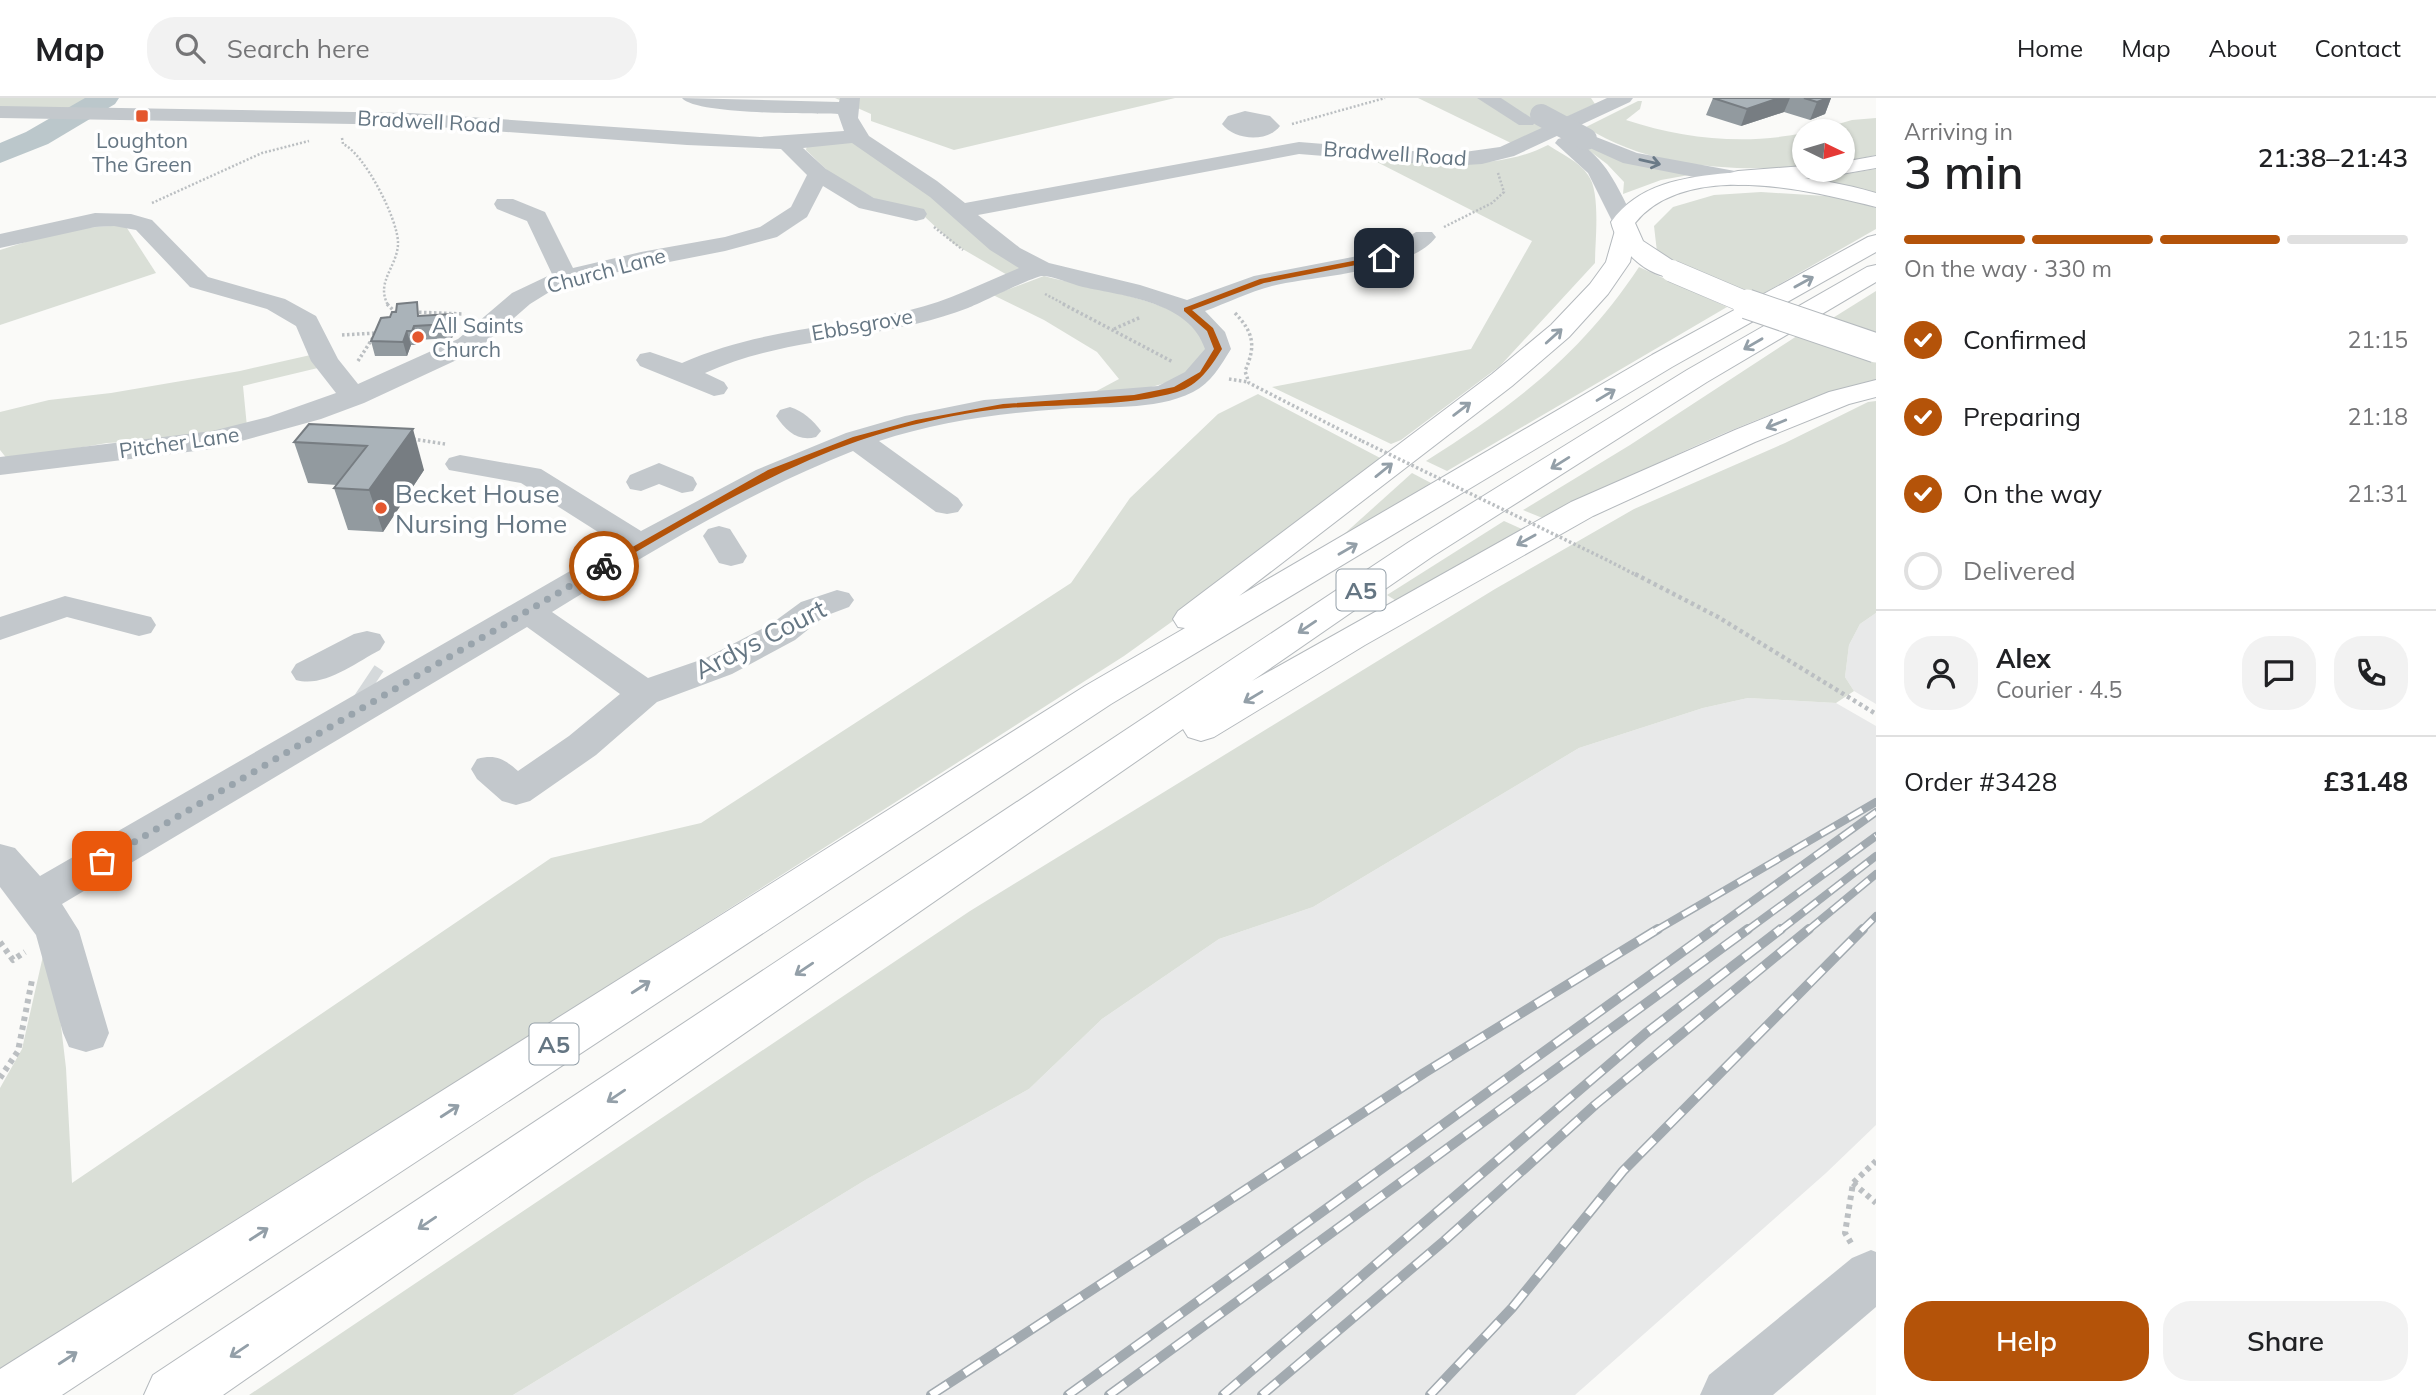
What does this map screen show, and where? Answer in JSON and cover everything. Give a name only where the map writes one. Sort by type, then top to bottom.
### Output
[{"type":"main road","points":[[1855,166],[1876,162]]},
{"type":"main road","points":[[1098,695],[1251,570],[1502,380],[1560,331],[1599,289],[1618,262],[1623,227],[1644,201],[1663,191],[1692,184],[1736,178],[1792,179]]},
{"type":"main road","points":[[1837,182],[1876,200]]},
{"type":"main road","points":[[1623,227],[1638,250],[1672,271],[1770,312],[1839,338],[1876,348]]},
{"type":"main road","name":"A5","points":[[11,1395],[1098,695],[1662,361],[1876,242]]},
{"type":"main road","name":"A5","points":[[173,1395],[1421,549],[1697,376],[1876,272]]},
{"type":"main road","points":[[861,931],[1353,637],[1582,509],[1745,436],[1839,398],[1876,388]]},
{"type":"street","points":[[42,925],[374,688],[527,612],[639,544],[705,516],[772,472],[818,436],[1003,406],[1134,397],[1176,389],[1203,373],[1218,349],[1210,330],[1186,309],[1150,296],[1040,268],[1003,250],[961,211],[856,136],[849,122],[849,103],[741,106],[692,98]]},
{"type":"street","points":[[1487,98],[1534,118],[1575,141],[1632,158],[1736,178]]},
{"type":"street","points":[[1510,98],[1534,118]]},
{"type":"street","name":"Bradwell Road","points":[[961,211],[1280,150],[1324,148],[1450,160],[1482,158],[1507,152],[1623,98]]},
{"type":"street","name":"Bradwell Road","points":[[0,113],[74,109],[530,118],[713,141],[787,143],[856,136]]},
{"type":"street","points":[[0,129],[22,113]]},
{"type":"street","points":[[1258,131],[1280,150]]},
{"type":"street","points":[[1575,141],[1599,171],[1623,227]]},
{"type":"street","name":"Church Lane","points":[[787,143],[818,174],[867,203],[916,214]]},
{"type":"street","points":[[799,212],[818,174]]},
{"type":"street","name":"Church Lane","points":[[354,397],[467,345],[521,296],[566,278],[642,259],[747,238],[772,230],[799,212],[867,203]]},
{"type":"street","points":[[505,204],[537,217],[566,278]]},
{"type":"street","points":[[0,241],[41,230],[132,219],[144,225],[199,282],[276,304],[307,322],[325,361],[354,397]]},
{"type":"street","points":[[1186,309],[1262,281],[1384,258],[1405,251],[1424,237]]},
{"type":"street","name":"Ebbsgrove","points":[[683,373],[709,360],[779,339],[913,317],[1040,268]]},
{"type":"street","points":[[650,360],[714,388]]},
{"type":"street","name":"Pitcher Lane","points":[[0,466],[51,457],[210,441],[326,409],[354,397]]},
{"type":"street","points":[[326,409],[347,424],[350,431]]},
{"type":"street","points":[[818,436],[947,505]]},
{"type":"street","points":[[462,465],[538,463],[639,544]]},
{"type":"street","points":[[641,482],[659,472],[705,516]]},
{"type":"street","points":[[0,629],[68,598],[139,625]]},
{"type":"street","name":"Ardys Court","points":[[491,769],[516,790],[550,771],[596,737],[644,693],[719,666],[783,632],[813,609],[837,600]]},
{"type":"street","points":[[527,612],[644,693]]},
{"type":"street","points":[[367,642],[322,666],[374,688]]},
{"type":"street","points":[[0,859],[42,925],[86,1032]]},
{"type":"street","points":[[1729,1395],[1873,1278]]},
{"type":"path","points":[[1258,131],[1329,116],[1385,98]]},
{"type":"path","points":[[338,134],[343,134],[343,144],[352,148],[396,225],[398,247],[384,277],[384,296],[392,311],[398,314],[390,317]]},
{"type":"path","points":[[116,219],[262,153],[316,139]]},
{"type":"path","points":[[1424,237],[1492,203],[1504,191],[1498,173],[1482,158]]},
{"type":"path","points":[[409,313],[440,311],[462,315],[521,296]]},
{"type":"path","points":[[376,333],[380,326]]},
{"type":"path","points":[[1113,329],[1176,364],[1175,370]]},
{"type":"path","points":[[405,438],[457,446],[470,457],[462,465]]},
{"type":"path","points":[[1362,440],[1718,617],[1876,714]]},
{"type":"path","points":[[0,942],[13,960],[42,925]]},
{"type":"path","points":[[0,1078],[18,1051],[42,925]]},
{"type":"path","points":[[1873,1278],[1845,1233],[1853,1183],[1876,1161]]},
{"type":"path","points":[[1853,1183],[1876,1203]]},
{"type":"shaded area","points":[[0,98],[116,98],[89,113],[0,110]]},
{"type":"shaded area","points":[[835,98],[1175,98],[954,150],[871,121],[871,114]]},
{"type":"shaded area","points":[[1418,98],[1591,98],[1595,104],[1511,143]]},
{"type":"shaded area","points":[[1642,101],[1640,109],[1626,120],[1692,136],[1759,139],[1792,135],[1792,167],[1720,167],[1663,159],[1610,141],[1586,127]]},
{"type":"shaded area","points":[[1876,118],[1876,155],[1855,159],[1855,120]]},
{"type":"shaded area","points":[[854,142],[947,207],[1024,269],[1009,276],[954,244],[925,217],[886,205],[830,173],[806,150],[807,145]]},
{"type":"shaded area","points":[[1548,145],[1580,166],[1592,183],[1596,205],[1595,263],[1500,366],[1401,440],[1391,444],[1272,387],[1471,349],[1532,241],[1369,158],[1437,163],[1483,162],[1527,154]]},
{"type":"shaded area","points":[[1583,146],[1689,175],[1661,180],[1623,194],[1624,182],[1607,164]]},
{"type":"shaded area","points":[[1876,169],[1876,194],[1815,182],[1855,182],[1855,172]]},
{"type":"shaded area","points":[[1761,192],[1842,197],[1876,208],[1876,229],[1759,296],[1696,273],[1657,252],[1654,226],[1673,207],[1714,195]]},
{"type":"shaded area","points":[[125,225],[156,273],[0,325],[0,250],[67,229]]},
{"type":"shaded area","points":[[1639,267],[1727,307],[1447,471],[1426,461],[1488,420],[1569,353],[1617,299]]},
{"type":"shaded area","points":[[1044,276],[1127,295],[1170,310],[1198,329],[1206,350],[1199,362],[1188,372],[1173,380],[1139,390],[1091,394],[1119,379],[1097,352],[1044,320],[993,295]]},
{"type":"shaded area","points":[[1876,291],[1876,337],[1828,321]]},
{"type":"shaded area","points":[[1800,334],[1876,359],[1876,382],[1833,393],[1748,423],[1666,459],[1545,519],[1523,510],[1630,445]]},
{"type":"shaded area","points":[[315,354],[322,367],[243,386],[247,427],[196,438],[107,443],[8,460],[0,450],[0,412],[49,400],[111,393],[240,371]]},
{"type":"shaded area","points":[[1258,394],[1384,460],[1251,565],[1124,656],[0,1375],[0,1088],[22,1049],[45,947],[53,958],[66,1068],[72,1183],[551,858],[701,823],[1071,583],[1130,498],[1218,414]]},
{"type":"shaded area","points":[[1876,401],[1876,613],[1860,624],[1849,645],[1845,677],[1854,691],[1836,703],[1748,698],[1703,708],[1579,748],[1313,907],[1219,939],[1102,1019],[1029,1089],[867,1179],[513,1395],[249,1395],[970,911],[1495,589],[1634,509],[1785,443],[1868,402]]},
{"type":"shaded area","points":[[1412,473],[1431,483],[1332,545]]},
{"type":"shaded area","points":[[1504,521],[1524,530],[1398,602],[1387,595]]},
{"type":"shaded area","points":[[1876,613],[1876,704],[1854,691],[1845,677],[1849,645],[1860,624]]},
{"type":"shaded area","points":[[1748,698],[1836,703],[1876,726],[1876,1125],[1826,1173],[1575,1395],[513,1395],[867,1179],[1029,1089],[1102,1019],[1219,939],[1313,907],[1579,748],[1703,708]]},
{"type":"building","points":[[1713,98],[1779,98],[1747,109]]},
{"type":"building","points":[[1804,98],[1828,98],[1817,102]]},
{"type":"building","points":[[417,302],[418,316],[452,314],[449,324],[414,326],[412,331],[407,331],[403,342],[371,341],[381,318],[390,317],[392,312],[396,312],[397,304]]},
{"type":"building","points":[[309,424],[413,429],[369,490],[334,488],[367,446],[294,442]]},
{"type":"waterway","points":[[0,154],[37,138],[105,98]]},
{"type":"tunnel","points":[[364,681],[373,687]]},
{"type":"railway","points":[[1655,931],[1876,802]]},
{"type":"railway","points":[[1711,931],[1876,812]]},
{"type":"railway","points":[[1746,931],[1876,836]]},
{"type":"railway","points":[[1779,931],[1876,856]]},
{"type":"railway","points":[[1807,931],[1876,874]]},
{"type":"railway","points":[[1863,929],[1876,916]]},
{"type":"railway","points":[[931,1395],[1424,1073],[1658,929]]},
{"type":"railway","points":[[1068,1395],[1714,929]]},
{"type":"railway","points":[[1109,1395],[1748,929]]},
{"type":"railway","points":[[1223,1395],[1646,1033],[1781,929]]},
{"type":"railway","points":[[1262,1395],[1444,1241],[1595,1105],[1809,929]]},
{"type":"railway","points":[[1430,1395],[1512,1308],[1623,1171],[1863,929]]},
{"type":"way so far","points":[[102,861],[604,566]]},
{"type":"place","name":"Loughton The Green","points":[[142,116]]},
{"type":"place","name":"All Saints Church","points":[[418,337]]},
{"type":"place","name":"Becket House Nursing Home","points":[[381,508]]},
{"type":"route","points":[[604,566],[639,544],[772,472],[856,439],[916,422],[1003,406],[1134,397],[1176,389],[1203,373],[1218,349],[1210,330],[1186,309],[1262,281],[1384,258]]}]
